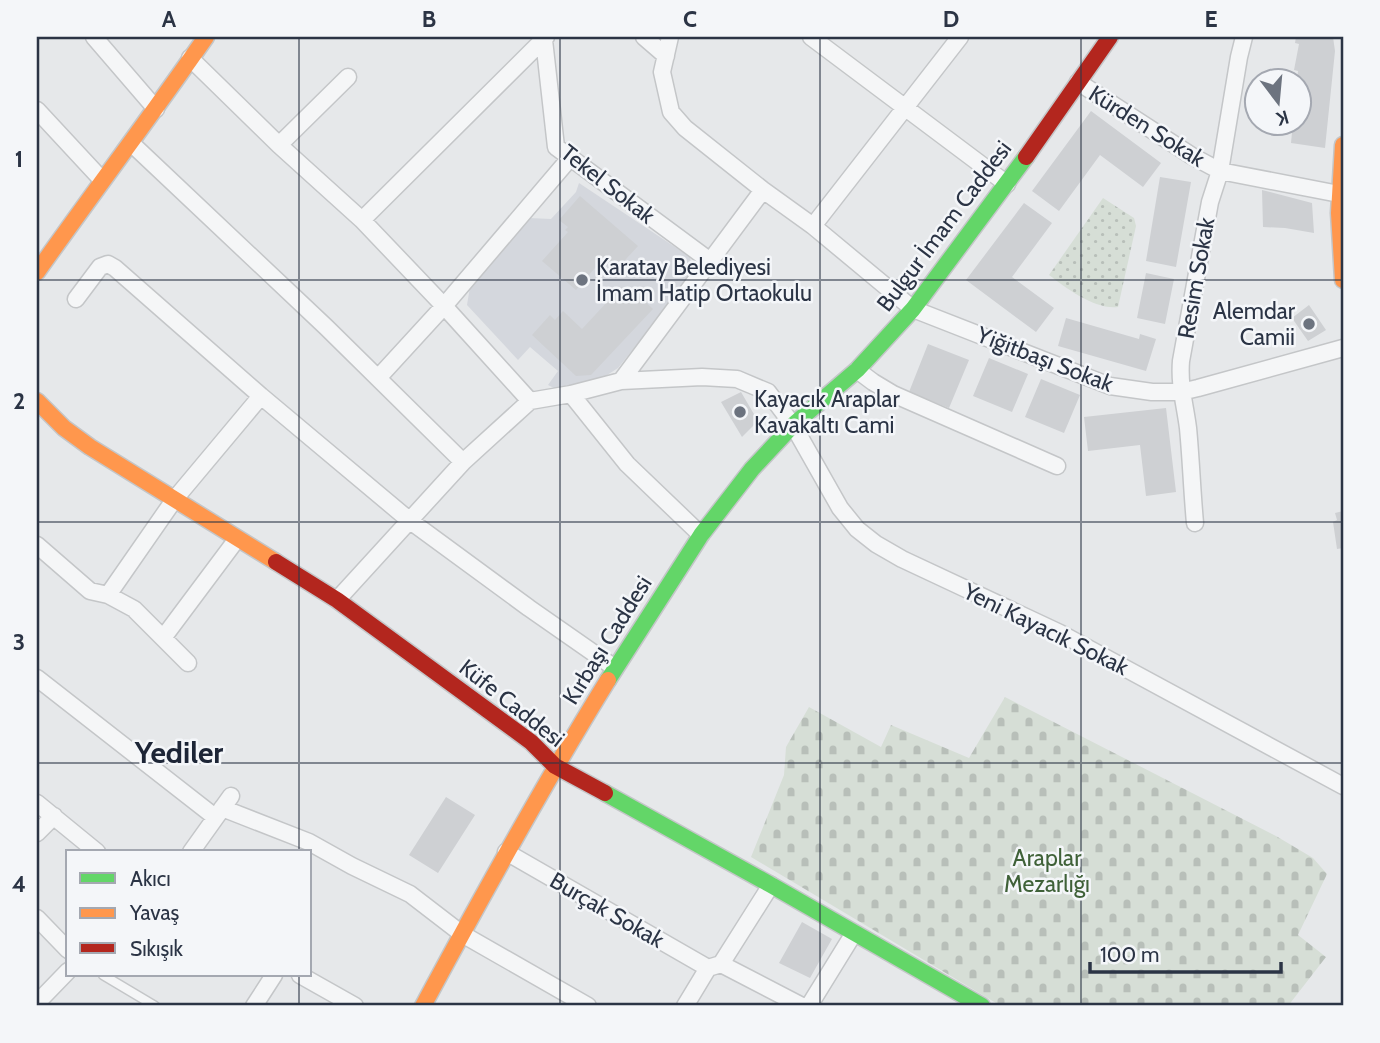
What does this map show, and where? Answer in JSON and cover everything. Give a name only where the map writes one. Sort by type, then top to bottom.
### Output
[{"type":"street","points":[[94,37],[156,109]]},
{"type":"street","points":[[37,272],[206,37]]},
{"type":"street","points":[[644,37],[666,56]]},
{"type":"street","name":"Yiğitbaşı Sokak","points":[[670,37],[662,72],[671,113],[685,128],[813,226],[913,309],[1110,386],[1152,393],[1181,392],[1343,348]]},
{"type":"street","points":[[811,37],[1007,184]]},
{"type":"street","points":[[813,226],[960,37]]},
{"type":"street","name":"Bulgur İmam Caddesi","points":[[793,425],[856,370],[913,309],[1007,184],[1110,37]]},
{"type":"street","name":"Resim Sokak","points":[[1195,523],[1187,427],[1181,392],[1181,361],[1244,37]]},
{"type":"street","points":[[362,220],[545,38]]},
{"type":"street","name":"Tekel Sokak","points":[[545,38],[556,147],[710,261]]},
{"type":"street","points":[[190,58],[279,145],[362,220],[530,401],[463,462],[337,600]]},
{"type":"street","points":[[279,145],[348,77]]},
{"type":"street","name":"Kürden Sokak","points":[[1078,82],[1192,156],[1220,171],[1339,194]]},
{"type":"street","points":[[37,110],[102,180]]},
{"type":"street","points":[[131,143],[463,462]]},
{"type":"street","points":[[1343,145],[1338,219],[1343,280]]},
{"type":"street","points":[[378,378],[444,306],[570,158]]},
{"type":"street","points":[[621,381],[763,190]]},
{"type":"street","points":[[76,299],[100,267],[108,264],[115,268],[261,396],[409,520],[615,668]]},
{"type":"street","points":[[856,370],[893,394],[1057,466]]},
{"type":"street","name":"Yeni Kayacık Sokak","points":[[530,401],[621,381],[702,377],[737,379],[768,392],[793,425],[840,508],[857,530],[876,544],[902,559],[1060,633],[1343,786]]},
{"type":"street","points":[[571,394],[627,464],[701,535]]},
{"type":"street","points":[[108,595],[174,500],[261,396]]},
{"type":"street","name":"Küfe Caddesi","points":[[37,401],[64,428],[90,447],[337,600],[531,742],[555,766],[854,933],[961,1001],[982,1006]]},
{"type":"street","name":"Kırbaşı Caddesi","points":[[423,1006],[506,852],[615,668],[701,535],[752,469],[793,425]]},
{"type":"street","points":[[163,638],[237,539]]},
{"type":"street","points":[[37,544],[90,591],[108,595],[134,610],[188,663]]},
{"type":"street","points":[[37,678],[223,807],[309,842],[410,894],[462,934],[588,1006]]},
{"type":"street","points":[[37,803],[95,850]]},
{"type":"street","points":[[192,850],[223,807]]},
{"type":"street","points":[[37,833],[54,816]]},
{"type":"street","name":"Burçak Sokak","points":[[506,852],[715,966],[802,1006]]},
{"type":"street","points":[[685,1006],[771,885]]},
{"type":"street","points":[[37,918],[66,948]]},
{"type":"street","points":[[809,1006],[854,933]]},
{"type":"street","points":[[37,1003],[66,973]]},
{"type":"street","points":[[254,1006],[273,976]]},
{"type":"street","points":[[302,976],[355,1006]]},
{"type":"lane","points":[[105,976],[155,1006]]},
{"type":"shaded area","name":"Karatay Belediyesi İmam Hatip Ortaokulu","points":[[579,183],[690,257],[693,274],[618,368],[604,377],[565,388],[554,388],[548,385],[558,371],[530,347],[518,360],[467,305],[470,287],[529,218],[551,219],[576,192]]},
{"type":"green space","points":[[1103,198],[1134,218],[1136,226],[1118,307],[1091,302],[1049,275]]},
{"type":"green space","name":"Araplar Mezarlığı","points":[[1005,697],[1276,836],[1313,858],[1327,874],[1298,935],[1326,957],[1288,1006],[1001,1006],[751,857],[784,775],[786,747],[809,707],[881,747],[891,725],[969,758]]},
{"type":"building","points":[[1296,37],[1333,37],[1335,51],[1325,148],[1291,143],[1292,136],[1314,136],[1314,66],[1295,66],[1299,44],[1295,43]]},
{"type":"building","points":[[1091,111],[1161,163],[1143,187],[1100,155],[1059,211],[1032,191]]},
{"type":"building","points":[[1160,177],[1191,182],[1176,267],[1146,261]]},
{"type":"building","points":[[1262,190],[1312,203],[1314,233],[1263,227]]},
{"type":"building","points":[[580,196],[638,246],[616,270],[606,261],[604,264],[601,261],[576,290],[542,261],[568,232],[565,230],[568,227],[559,220]]},
{"type":"building","points":[[1024,203],[1052,223],[1012,277],[1054,308],[1036,332],[966,280]]},
{"type":"building","points":[[1146,273],[1174,279],[1165,324],[1137,318]]},
{"type":"building","points":[[621,287],[630,296],[634,291],[653,309],[591,375],[576,376],[532,335],[550,315],[555,320],[563,311],[582,329]]},
{"type":"building","name":"Alemdar Camii","points":[[1309,305],[1326,330],[1308,341],[1292,318]]},
{"type":"building","points":[[1066,318],[1139,339],[1140,334],[1156,339],[1146,371],[1058,346]]},
{"type":"building","points":[[928,344],[969,360],[949,408],[909,392]]},
{"type":"building","points":[[989,358],[1028,374],[1012,412],[973,396]]},
{"type":"building","points":[[1041,379],[1080,395],[1064,433],[1025,417]]},
{"type":"building","name":"Kayacık Araplar Kavakaltı Cami","points":[[741,392],[758,421],[742,437],[721,402]]},
{"type":"building","points":[[1166,408],[1176,492],[1146,496],[1140,445],[1088,451],[1084,417]]},
{"type":"building","points":[[1343,511],[1343,548],[1337,549],[1333,522],[1337,520],[1335,513]]},
{"type":"building","points":[[446,797],[475,815],[438,873],[409,855]]},
{"type":"building","points":[[802,922],[832,939],[810,978],[779,963]]},
{"type":"traffic: fast","points":[[608,680],[701,535],[752,469],[793,425],[857,370],[913,309],[1026,157]]},
{"type":"traffic: fast","points":[[605,793],[982,1006]]},
{"type":"traffic: slow","points":[[37,272],[206,37]]},
{"type":"traffic: slow","points":[[1343,145],[1339,213],[1343,280]]},
{"type":"traffic: slow","points":[[37,401],[64,428],[90,447],[276,562]]},
{"type":"traffic: slow","points":[[423,1006],[513,842],[608,680]]},
{"type":"traffic: jam","points":[[1026,157],[1110,37]]},
{"type":"traffic: jam","points":[[276,562],[337,600],[531,742],[555,766],[605,793]]},
{"type":"place","name":"Karatay Belediyesi İmam Hatip Ortaokulu","points":[[582,280]]},
{"type":"place","name":"Alemdar Camii","points":[[1309,324]]},
{"type":"place","name":"Kayacık Araplar Kavakaltı Cami","points":[[740,412]]},
{"type":"district","name":"Yediler","points":[[179,753]]}]
